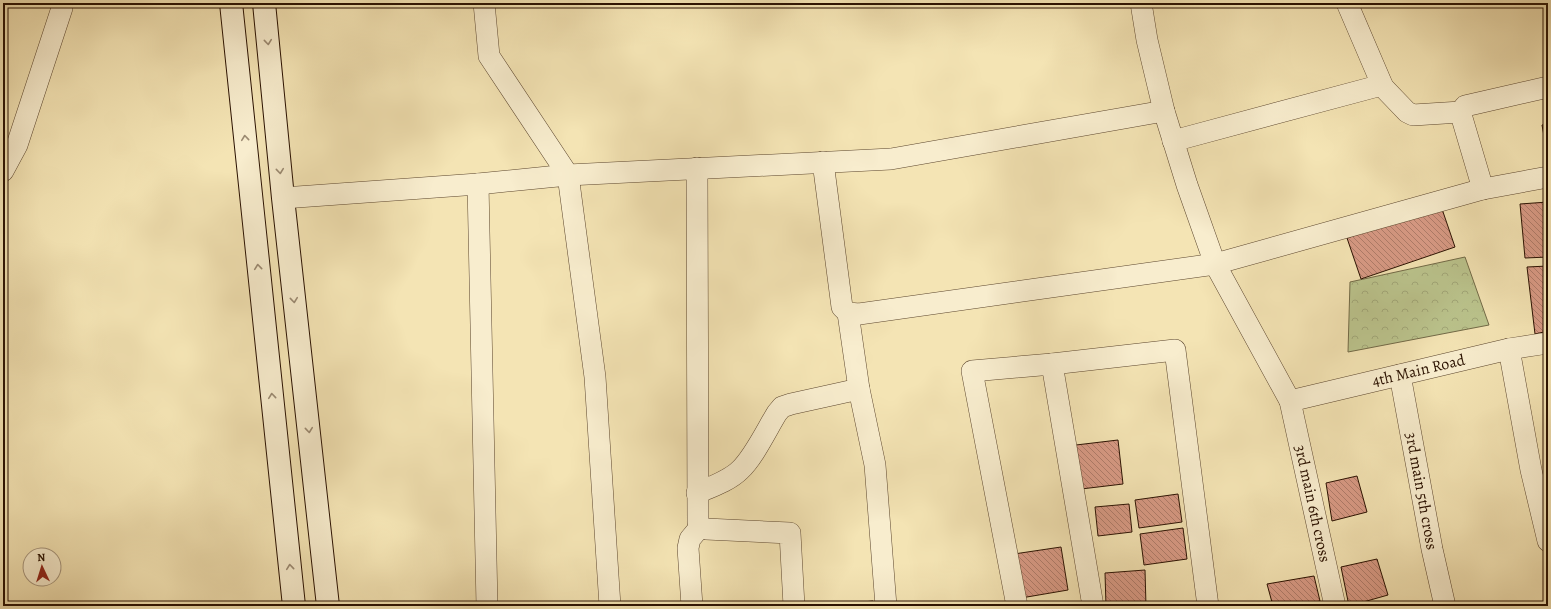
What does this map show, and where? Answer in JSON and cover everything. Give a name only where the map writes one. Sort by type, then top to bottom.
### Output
[{"type":"main road","points":[[231,3],[294,606]]},
{"type":"main road","points":[[264,3],[283,198],[328,606]]},
{"type":"street","points":[[484,3],[489,56],[568,175],[595,377],[610,606]]},
{"type":"street","name":"3rd main 6th cross","points":[[1141,3],[1147,40],[1164,111],[1187,185],[1215,264],[1290,401],[1335,606]]},
{"type":"street","points":[[1347,3],[1383,87],[1407,112],[1413,115],[1461,112]]},
{"type":"street","points":[[3,171],[17,145],[62,8]]},
{"type":"street","points":[[1173,141],[1372,86],[1383,87]]},
{"type":"street","points":[[1484,189],[1461,112],[1465,106],[1548,87]]},
{"type":"street","points":[[283,198],[478,184],[568,175],[891,159],[1164,111]]},
{"type":"street","points":[[823,162],[842,307],[848,313],[859,389],[875,465],[886,606]]},
{"type":"street","points":[[697,168],[697,493],[698,522],[700,528]]},
{"type":"street","points":[[848,313],[858,314],[1215,264],[1484,189],[1548,177]]},
{"type":"street","points":[[478,184],[487,606]]},
{"type":"street","name":"4th Main Road","points":[[1290,401],[1509,349],[1548,343]]},
{"type":"street","points":[[1509,349],[1540,468],[1548,541]]},
{"type":"street","points":[[1017,606],[972,371],[1052,364],[1175,350],[1208,606]]},
{"type":"street","points":[[1052,364],[1093,606]]},
{"type":"street","name":"3rd main 5th cross","points":[[1400,375],[1432,550],[1445,606]]},
{"type":"street","points":[[697,493],[730,477],[740,470],[747,462],[777,413],[782,408],[791,404],[859,389]]},
{"type":"street","points":[[692,606],[688,548],[690,539],[700,528]]},
{"type":"street","points":[[700,528],[790,534],[794,606]]},
{"type":"green space","points":[[1465,257],[1489,325],[1348,352],[1350,282]]},
{"type":"building","points":[[1548,124],[1548,158],[1542,125]]},
{"type":"building","points":[[1548,202],[1548,257],[1525,258],[1520,204]]},
{"type":"building","points":[[1441,206],[1455,247],[1361,279],[1347,238]]},
{"type":"building","points":[[1548,266],[1548,331],[1535,334],[1527,267]]},
{"type":"building","points":[[1544,421],[1548,421],[1548,461],[1547,461]]},
{"type":"building","points":[[1118,440],[1123,484],[1081,489],[1076,445]]},
{"type":"building","points":[[1357,476],[1367,512],[1332,521],[1326,483]]},
{"type":"building","points":[[1178,494],[1182,522],[1139,528],[1135,500]]},
{"type":"building","points":[[1129,504],[1132,532],[1098,536],[1095,507]]},
{"type":"building","points":[[1183,528],[1187,559],[1144,565],[1140,534]]},
{"type":"building","points":[[1061,547],[1068,590],[1021,598],[1014,554]]},
{"type":"building","points":[[1377,559],[1388,595],[1349,606],[1341,567]]},
{"type":"building","points":[[1145,570],[1146,606],[1106,606],[1105,573]]},
{"type":"building","points":[[1314,576],[1320,601],[1293,606],[1273,606],[1267,584]]},
{"type":"building","points":[[873,601],[873,606],[842,606],[842,604]]},
{"type":"building","points":[[1198,603],[1198,606],[1167,606]]}]
